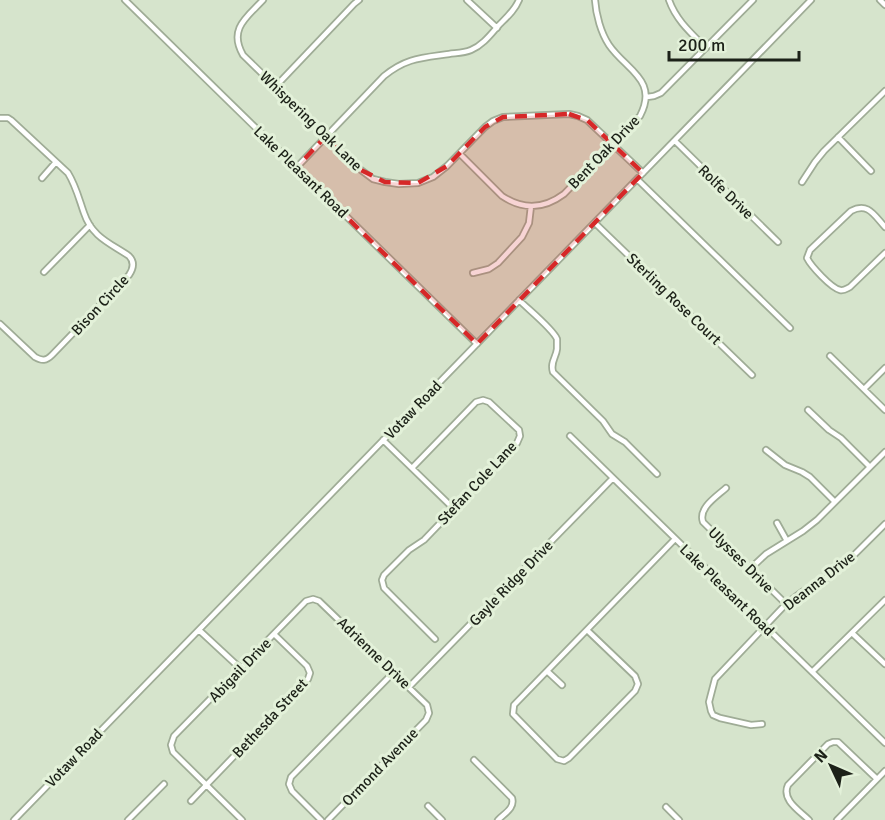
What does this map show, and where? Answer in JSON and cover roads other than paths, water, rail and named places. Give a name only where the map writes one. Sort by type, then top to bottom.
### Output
[{"type":"street","name":"Lake Pleasant Road","points":[[125,0],[477,344]]},
{"type":"street","name":"Whispering Oak Lane","points":[[263,0],[239,27],[237,45],[243,55],[373,179],[399,184],[418,183],[433,177],[493,121],[503,117],[568,114],[587,120],[643,173]]},
{"type":"street","points":[[276,86],[359,0]]},
{"type":"street","points":[[467,0],[497,28]]},
{"type":"street","points":[[296,168],[395,67],[420,58],[473,50],[514,10],[519,0]]},
{"type":"street","name":"Bent Oak Drive","points":[[531,206],[555,200],[564,194],[640,116],[644,109],[647,97],[642,82],[605,39],[595,0]]},
{"type":"street","points":[[669,0],[680,21],[706,48]]},
{"type":"street","points":[[647,97],[661,93],[753,0]]},
{"type":"street","name":"Votaw Road","points":[[14,820],[811,0]]},
{"type":"street","points":[[880,0],[885,5]]},
{"type":"street","points":[[802,182],[815,162],[885,91]]},
{"type":"street","points":[[880,95],[885,100]]},
{"type":"street","name":"Bison Circle","points":[[0,118],[8,117],[68,173],[74,183],[84,216],[90,225],[105,241],[132,259],[132,269],[129,275],[52,355],[43,360],[35,357],[0,324]]},
{"type":"street","points":[[838,137],[871,171]]},
{"type":"street","name":"Rolfe Drive","points":[[675,141],[778,242]]},
{"type":"street","points":[[460,154],[502,196],[520,205],[531,206],[529,224],[522,237],[498,263],[489,269],[473,273]]},
{"type":"street","points":[[42,178],[56,162]]},
{"type":"street","points":[[637,179],[790,328]]},
{"type":"street","points":[[885,226],[867,208],[859,207],[851,211],[810,250],[807,258],[832,286],[843,291],[850,287],[885,252]]},
{"type":"street","name":"Sterling Rose Court","points":[[595,223],[752,375]]},
{"type":"street","points":[[44,272],[90,225]]},
{"type":"street","points":[[519,300],[557,339],[558,346],[551,367],[553,372],[603,421],[612,435],[624,442],[657,474]]},
{"type":"street","points":[[830,356],[885,410]]},
{"type":"street","points":[[864,389],[885,368]]},
{"type":"street","name":"Stefan Cole Lane","points":[[412,468],[476,402],[483,400],[489,402],[519,430],[518,443],[424,540],[409,550],[384,575],[382,580],[384,588],[435,639]]},
{"type":"street","points":[[808,410],[870,467]]},
{"type":"street","name":"Lake Pleasant Road","points":[[570,436],[885,743]]},
{"type":"street","points":[[383,440],[453,508]]},
{"type":"street","points":[[766,450],[784,465],[810,477],[835,502]]},
{"type":"street","points":[[750,569],[766,554],[803,531],[885,452]]},
{"type":"street","name":"Gayle Ridge Drive","points":[[409,687],[613,478]]},
{"type":"street","name":"Ulysses Drive","points":[[726,488],[703,510],[701,516],[703,522],[786,604]]},
{"type":"street","points":[[777,523],[787,541]]},
{"type":"street","name":"Deanna Drive","points":[[762,724],[751,725],[717,717],[711,711],[710,702],[715,679],[786,604],[832,575],[885,525]]},
{"type":"street","points":[[586,630],[635,676],[638,684],[635,691],[564,761],[557,759],[513,714],[514,705],[586,630],[675,539]]},
{"type":"street","name":"Adrienne Drive","points":[[313,599],[319,601],[394,672],[427,705],[429,713]]},
{"type":"street","name":"Abigail Drive","points":[[206,785],[173,752],[171,745],[174,736],[306,601],[313,599]]},
{"type":"street","points":[[812,672],[885,600]]},
{"type":"street","points":[[199,630],[241,669]]},
{"type":"street","points":[[852,633],[885,664]]},
{"type":"street","name":"Bethesda Street","points":[[190,801],[308,679],[310,673],[308,666],[274,634]]},
{"type":"street","points":[[547,671],[562,685]]},
{"type":"street","points":[[321,820],[292,791],[289,784],[291,777],[394,672]]},
{"type":"street","name":"Ormond Avenue","points":[[328,820],[426,720],[429,713]]},
{"type":"street","points":[[809,820],[787,799],[786,789],[828,744],[838,742],[877,779]]},
{"type":"street","points":[[474,760],[512,798],[512,805],[498,820]]},
{"type":"street","points":[[837,820],[885,771]]},
{"type":"street","points":[[128,820],[164,784]]},
{"type":"street","points":[[206,785],[242,820]]},
{"type":"street","points":[[428,806],[442,820]]},
{"type":"street","points":[[666,807],[679,820]]}]
